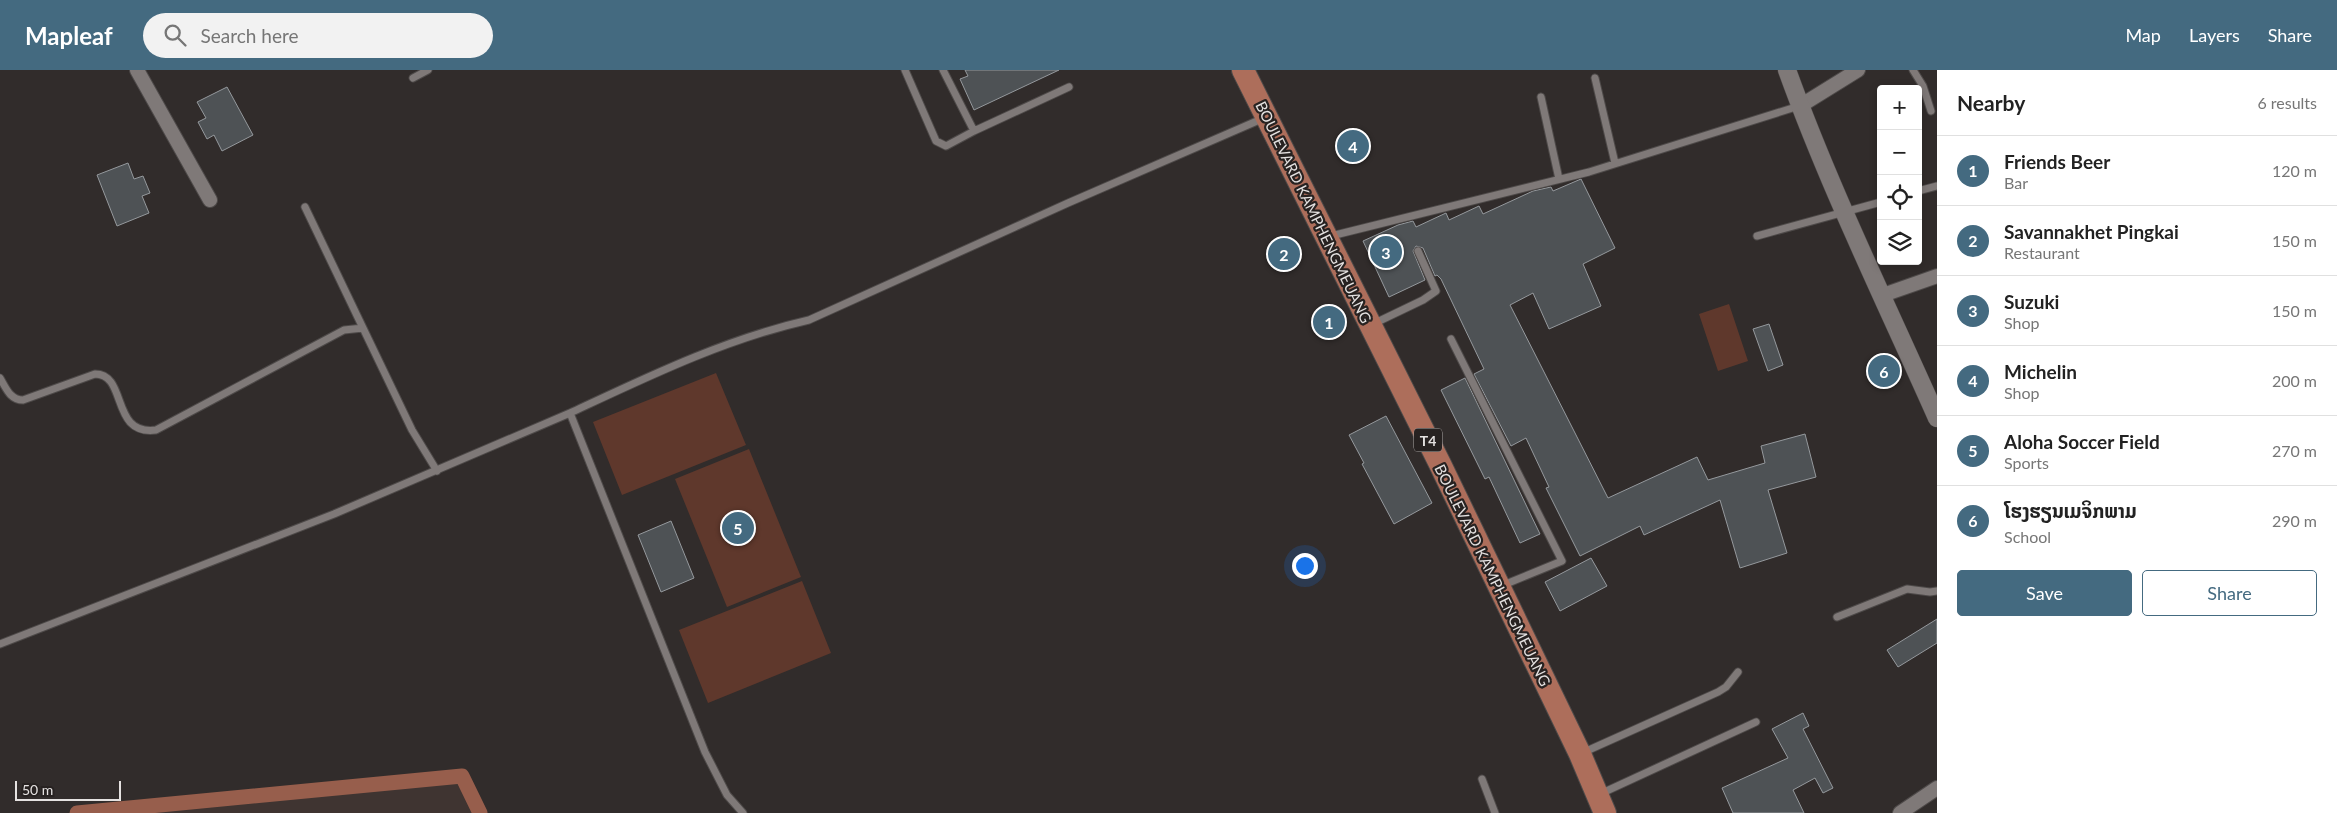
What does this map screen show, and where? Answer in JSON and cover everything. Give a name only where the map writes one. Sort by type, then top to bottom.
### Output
[{"type":"main road","name":"BOULEVARD KAMPHENGMEUANG","points":[[1243,70],[1499,587],[1580,754],[1601,804]]},
{"type":"street","points":[[137,70],[210,200]]},
{"type":"street","points":[[1787,70],[1800,106],[1846,213],[1937,418]]},
{"type":"street","points":[[1800,106],[1858,70]]},
{"type":"street","points":[[1883,295],[1937,276]]},
{"type":"street","points":[[1900,813],[1937,788]]},
{"type":"lane","points":[[413,78],[428,70]]},
{"type":"lane","points":[[905,70],[936,141],[946,146],[1069,87]]},
{"type":"lane","points":[[943,70],[974,132]]},
{"type":"lane","points":[[1913,70],[1922,86],[1931,111]]},
{"type":"lane","points":[[1595,78],[1615,163]]},
{"type":"lane","points":[[1541,97],[1559,179]]},
{"type":"lane","points":[[1327,237],[1559,179],[1800,106]]},
{"type":"lane","points":[[0,644],[334,514],[437,471],[678,364],[773,328],[809,320],[1068,203],[1267,117]]},
{"type":"lane","points":[[1922,190],[1937,186]]},
{"type":"lane","points":[[1757,236],[1877,203]]},
{"type":"lane","points":[[305,207],[412,430],[437,471]]},
{"type":"lane","points":[[1371,326],[1423,300],[1436,291],[1418,251]]},
{"type":"lane","points":[[0,378],[10,396],[16,400],[23,400],[95,374],[100,374],[107,377],[111,383],[127,419],[133,426],[145,431],[156,430],[344,330],[363,328]]},
{"type":"lane","points":[[1451,339],[1562,562],[1499,587]]},
{"type":"lane","points":[[570,413],[705,752],[727,795],[743,813]]},
{"type":"lane","points":[[1837,617],[1907,589],[1937,591]]},
{"type":"lane","points":[[1580,754],[1718,692],[1726,687],[1738,672]]},
{"type":"lane","points":[[1601,804],[1756,722]]},
{"type":"lane","points":[[1482,779],[1494,813]]},
{"type":"shaded area","points":[[1729,304],[1748,361],[1718,371],[1699,314]]},
{"type":"shaded area","points":[[716,373],[746,445],[622,495],[593,422]]},
{"type":"shaded area","points":[[749,449],[801,577],[727,607],[675,479]]},
{"type":"shaded area","points":[[802,581],[831,653],[708,703],[679,630]]},
{"type":"shaded area","points":[[462,776],[480,813],[77,813]]},
{"type":"building","points":[[965,70],[1059,70],[974,110],[960,79],[968,76]]},
{"type":"building","points":[[227,87],[253,135],[222,151],[214,135],[207,139],[198,122],[206,118],[197,102]]},
{"type":"building","points":[[128,163],[134,179],[143,176],[150,193],[142,196],[149,213],[117,226],[97,175]]},
{"type":"building","points":[[1581,179],[1615,248],[1583,264],[1601,306],[1549,329],[1533,293],[1510,305],[1608,498],[1697,457],[1708,480],[1765,463],[1761,446],[1805,434],[1816,477],[1768,490],[1787,553],[1740,568],[1720,500],[1644,535],[1640,526],[1580,556],[1546,488],[1549,487],[1526,438],[1511,446],[1474,374],[1484,369],[1441,279],[1437,275],[1435,276],[1423,248],[1416,246],[1413,251],[1425,280],[1389,297],[1363,241],[1398,225],[1413,221],[1416,227],[1446,213],[1449,220],[1479,206],[1483,214],[1533,191],[1551,187],[1553,191]]},
{"type":"building","points":[[1769,324],[1783,365],[1768,371],[1753,329]]},
{"type":"building","points":[[1465,378],[1540,534],[1520,543],[1489,477],[1485,479],[1441,390]]},
{"type":"building","points":[[1386,416],[1432,503],[1394,524],[1349,435]]},
{"type":"building","points":[[671,521],[694,578],[661,592],[638,535]]},
{"type":"building","points":[[1591,558],[1607,586],[1560,611],[1545,582]]},
{"type":"building","points":[[1937,619],[1937,643],[1898,667],[1887,650]]},
{"type":"building","points":[[1803,713],[1809,726],[1803,729],[1833,788],[1823,793],[1815,778],[1793,790],[1804,813],[1733,813],[1722,788],[1788,758],[1772,729]]},
{"type":"waterway","points":[[77,813],[462,776],[480,813]]},
{"type":"place","name":"Michelin","points":[[1353,146]]},
{"type":"place","name":"Suzuki","points":[[1386,252]]},
{"type":"place","name":"Savannakhet Pingkai","points":[[1284,254]]},
{"type":"place","name":"Friends Beer","points":[[1329,322]]},
{"type":"place","name":"ໂຮງຮຽນເມຈິກພາມ","points":[[1884,371]]},
{"type":"place","name":"Aloha Soccer Field","points":[[738,528]]}]
